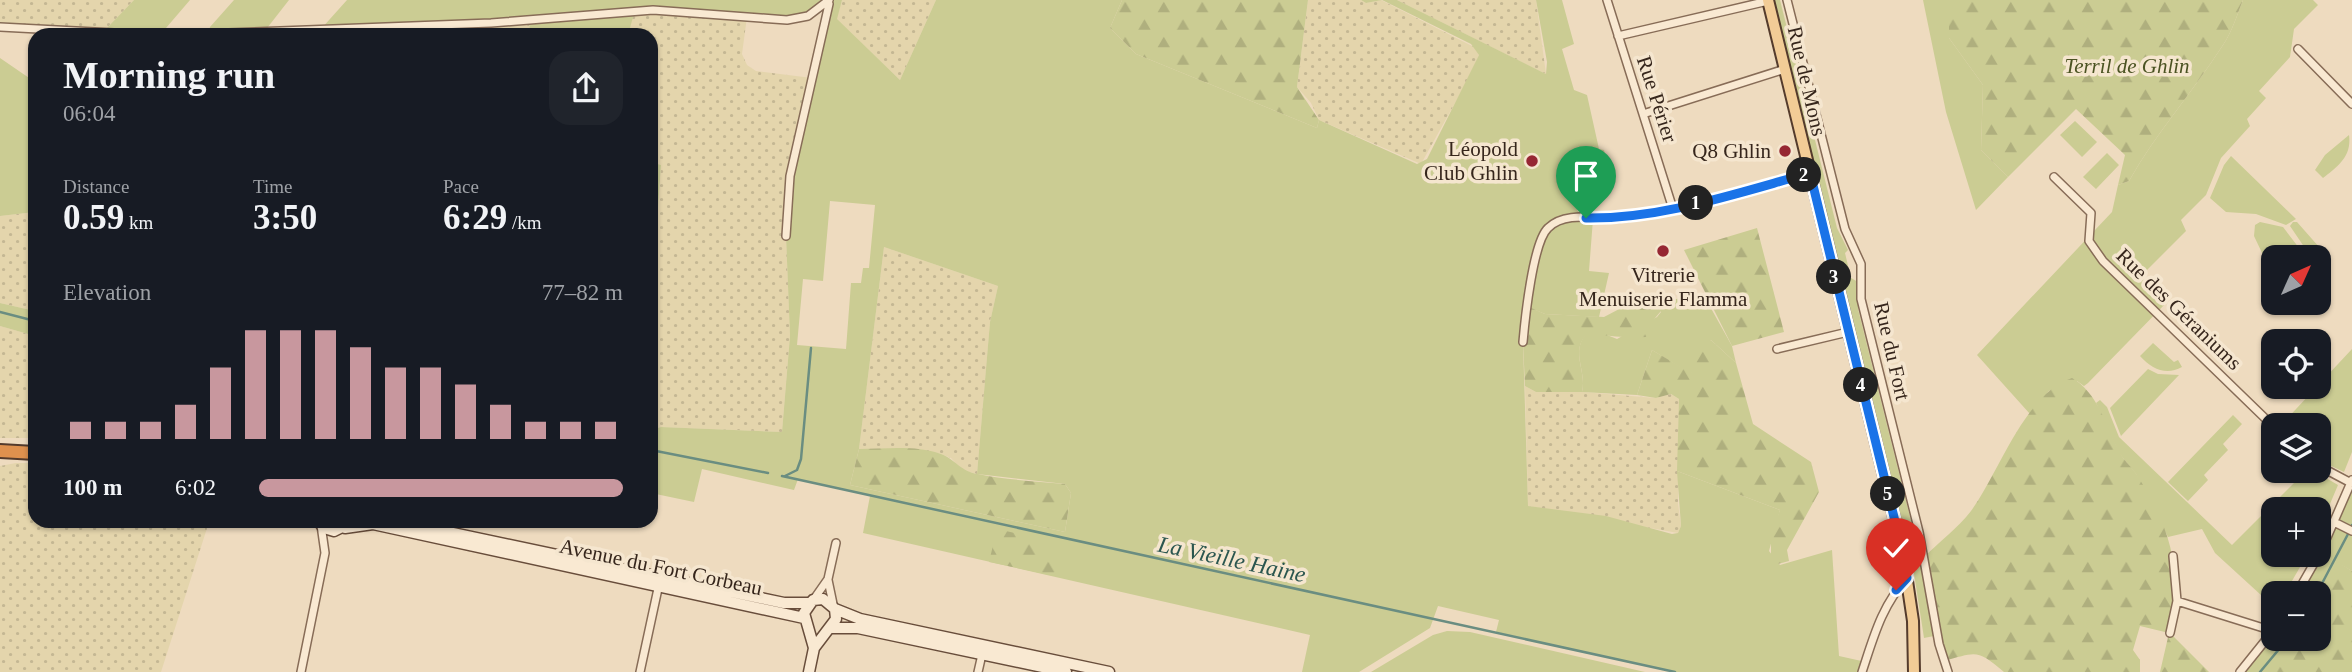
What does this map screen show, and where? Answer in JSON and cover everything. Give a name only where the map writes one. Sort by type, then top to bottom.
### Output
[{"type":"highway","points":[[0,451],[28,453]]},
{"type":"main road","name":"Rue de Mons","points":[[1768,0],[1907,578],[1915,650],[1914,672]]},
{"type":"street","name":"Rue Périer","points":[[1607,0],[1673,209]]},
{"type":"street","points":[[1618,36],[1768,0]]},
{"type":"street","name":"Rue du Fort","points":[[1787,0],[1845,229],[1861,264],[1861,299],[1919,532],[1939,644],[1948,672]]},
{"type":"street","points":[[380,28],[653,10],[787,20],[808,16],[829,1]]},
{"type":"street","points":[[786,236],[790,176],[829,1]]},
{"type":"street","points":[[0,27],[28,28]]},
{"type":"street","points":[[2298,49],[2352,104]]},
{"type":"street","points":[[1643,114],[1784,69]]},
{"type":"street","points":[[1523,342],[1539,245],[1548,228],[1569,218],[1622,218],[1673,209],[1810,173]]},
{"type":"street","name":"Rue des Géraniums","points":[[2054,177],[2091,213],[2089,241],[2103,261],[2261,414]]},
{"type":"street","points":[[1777,349],[1849,332]]},
{"type":"street","points":[[2303,581],[2352,482],[2331,472]]},
{"type":"street","points":[[2334,522],[2352,531]]},
{"type":"street","points":[[301,672],[326,549],[321,528]]},
{"type":"street","points":[[326,549],[343,528]]},
{"type":"street","name":"Avenue du Fort Corbeau","points":[[393,528],[659,582],[784,603],[811,602]]},
{"type":"street","name":"Avenue du Fort Corbeau","points":[[427,528],[659,582],[806,622]]},
{"type":"street","points":[[814,648],[806,622],[811,602],[828,579],[836,543]]},
{"type":"street","points":[[2170,633],[2177,601],[2173,556]]},
{"type":"street","points":[[1863,672],[1878,625],[1896,590],[1907,578]]},
{"type":"street","points":[[809,672],[814,648],[836,619],[828,579]]},
{"type":"street","points":[[640,672],[659,582]]},
{"type":"street","points":[[811,602],[823,599],[860,619],[1066,672]]},
{"type":"street","points":[[2177,601],[2261,627]]},
{"type":"street","points":[[806,622],[817,631],[858,628],[1109,672]]},
{"type":"street","points":[[2240,672],[2261,646]]},
{"type":"street","points":[[978,672],[983,650]]},
{"type":"shaded area","points":[[0,0],[134,0],[107,28],[0,27]]},
{"type":"shaded area","points":[[842,0],[936,0],[900,80],[836,19]]},
{"type":"shaded area","points":[[1308,0],[1361,0],[1366,3],[1381,0],[1476,48],[1479,55],[1470,76],[1421,164],[1319,120],[1311,103],[1297,87]]},
{"type":"shaded area","points":[[1397,0],[1536,0],[1546,74],[1487,45]]},
{"type":"shaded area","points":[[634,10],[747,17],[742,54],[747,65],[756,71],[812,78],[786,236],[790,336],[782,432],[658,428],[658,208],[661,165],[658,164],[658,28],[630,28]]},
{"type":"shaded area","points":[[530,20],[529,28],[374,28]]},
{"type":"shaded area","points":[[28,213],[28,309],[0,303],[0,216]]},
{"type":"shaded area","points":[[884,247],[998,286],[990,322],[977,474],[962,470],[951,458],[938,453],[917,449],[859,449]]},
{"type":"shaded area","points":[[0,326],[28,334],[28,438],[0,438]]},
{"type":"shaded area","points":[[1525,386],[1536,392],[1582,392],[1656,398],[1671,394],[1679,399],[1678,503],[1681,526],[1678,533],[1528,506]]},
{"type":"shaded area","points":[[28,463],[28,528],[207,528],[161,672],[0,672],[0,466]]},
{"type":"green space","points":[[134,0],[190,0],[166,28],[107,28]]},
{"type":"green space","points":[[234,0],[289,0],[267,28],[210,27]]},
{"type":"green space","points":[[347,0],[842,0],[837,19],[900,80],[936,0],[1122,0],[1110,28],[1136,54],[1317,128],[1319,120],[1417,164],[1427,159],[1479,55],[1471,44],[1382,0],[1397,0],[1546,74],[1547,62],[1536,0],[1562,0],[1574,44],[1562,49],[1574,90],[1587,95],[1599,149],[1604,150],[1609,171],[1604,172],[1585,205],[1579,204],[1577,210],[1581,215],[1612,212],[1616,218],[1593,219],[1589,271],[1609,273],[1599,317],[1545,314],[1528,307],[1523,342],[1528,506],[1606,516],[1672,534],[1678,533],[1681,526],[1677,471],[1780,510],[1769,551],[1780,565],[1832,550],[1839,656],[1866,662],[1862,672],[1675,672],[1496,632],[1499,620],[1438,606],[1430,628],[1359,672],[1302,672],[1310,635],[863,533],[870,496],[798,479],[794,490],[702,469],[694,502],[658,494],[658,428],[782,432],[790,336],[786,236],[790,176],[829,3],[797,18],[635,10],[630,28],[529,28],[530,20],[322,28]],"holes":[[[830,201],[875,205],[869,268],[863,268],[861,283],[851,283],[846,349],[797,345],[803,279],[823,281]],[[884,247],[998,286],[990,322],[977,474],[1065,484],[1071,493],[1065,532],[850,485],[859,449]]]},
{"type":"green space","points":[[1122,0],[1308,0],[1297,87],[1319,120],[1317,128],[1136,54],[1110,28]]},
{"type":"green space","points":[[1361,0],[1382,0],[1366,3]]},
{"type":"green space","points":[[1773,0],[1780,0],[1837,228],[1848,250],[1845,253],[1851,278],[1858,282],[1858,309],[1925,577],[1934,636],[1924,638],[1913,567]]},
{"type":"green space","points":[[1923,0],[1949,0],[1949,38],[1983,85],[1981,150],[2008,177],[1976,210],[1946,112]]},
{"type":"green space","name":"Terril de Ghlin","points":[[1949,0],[2243,0],[2229,35],[2211,62],[2129,181],[2118,185],[2125,155],[2076,109],[2008,177],[1981,150],[1983,85],[1949,38]]},
{"type":"green space","points":[[2243,0],[2313,0],[2318,5],[2294,29],[2290,57],[2259,91],[2266,98],[2247,119],[2250,126],[2221,158],[2206,195],[2181,220],[2186,231],[2141,276],[2167,302],[2088,383],[2084,386],[2077,381],[2049,391],[2030,414],[1977,355],[2112,212],[2118,185],[2129,181],[2211,62],[2229,35]]},
{"type":"green space","points":[[0,58],[28,77],[28,213],[0,216]]},
{"type":"green space","points":[[2075,121],[2097,142],[2082,157],[2060,135]]},
{"type":"green space","points":[[2349,135],[2346,155],[2323,178],[2315,170],[2325,155]]},
{"type":"green space","points":[[2107,153],[2119,165],[2096,189],[2083,177]]},
{"type":"green space","points":[[2231,156],[2296,219],[2286,225],[2256,214],[2226,212],[2210,198],[2224,165]]},
{"type":"green space","points":[[658,164],[661,165],[658,208]]},
{"type":"green space","points":[[2260,222],[2283,227],[2297,245],[2261,245],[2261,251],[2254,236],[2255,225]]},
{"type":"green space","points":[[2297,222],[2317,245],[2303,245],[2290,226]]},
{"type":"green space","points":[[1757,228],[1784,332],[1732,346],[1684,250]]},
{"type":"green space","points":[[1703,294],[1732,346],[1736,363],[1711,340],[1691,374],[1652,350],[1637,395],[1582,392],[1579,349],[1585,335],[1602,333],[1617,339],[1657,317],[1661,312],[1655,303]]},
{"type":"green space","points":[[1650,299],[1661,311],[1650,324],[1646,337],[1585,336],[1579,349],[1582,392],[1536,392],[1525,386],[1523,342],[1527,306],[1545,314],[1604,317],[1623,307]]},
{"type":"green space","points":[[0,303],[28,309],[28,334],[0,326]]},
{"type":"green space","points":[[1711,340],[1736,363],[1753,424],[1811,462],[1819,492],[1787,550],[1789,561],[1771,566],[1771,535],[1780,510],[1677,471],[1679,399],[1671,394],[1656,398],[1637,395],[1652,350],[1691,373],[1697,351]]},
{"type":"green space","points":[[2153,343],[2174,362],[2178,360],[2182,367],[2165,371],[2154,368],[2145,361],[2140,356]]},
{"type":"green space","points":[[2352,349],[2352,452],[2344,472],[2331,466],[2331,413],[2292,413],[2305,399],[2331,399],[2331,372]]},
{"type":"green space","points":[[2148,369],[2158,374],[2179,375],[2121,436],[2110,408]]},
{"type":"green space","points":[[2072,378],[2081,384],[2094,400],[2120,453],[2137,475],[2158,513],[2166,532],[2174,570],[2174,611],[2170,633],[2209,672],[2160,672],[2169,633],[2140,626],[2133,650],[2140,660],[2140,672],[2004,672],[1988,659],[1976,654],[1944,661],[1924,557],[1971,511],[2014,436],[2040,400],[2055,386]]},
{"type":"green space","points":[[2100,400],[2107,407],[2119,437],[2232,545],[2261,516],[2261,567],[2300,567],[2292,581],[2261,581],[2261,595],[2215,553],[2202,529],[2168,537],[2136,474],[2119,453],[2096,403]]},
{"type":"green space","points":[[2233,415],[2242,424],[2223,444],[2228,450],[2204,475],[2208,480],[2188,501],[2168,482]]},
{"type":"green space","points":[[859,449],[921,449],[946,456],[972,473],[1065,484],[1071,493],[1065,532],[850,485]]},
{"type":"green space","points":[[2352,480],[2352,571],[2336,562],[2324,581],[2303,581],[2310,567],[2331,567],[2331,523]]},
{"type":"green space","points":[[2331,481],[2338,485],[2331,502],[2331,497],[2280,497],[2294,483]]},
{"type":"green space","points":[[997,529],[1060,543],[1054,576],[989,562]]},
{"type":"green space","points":[[2336,561],[2352,571],[2352,672],[2260,672],[2277,651],[2331,651],[2331,581],[2324,581]]},
{"type":"green space","points":[[1447,631],[1470,632],[1645,672],[1371,672],[1433,635]]},
{"type":"green space","points":[[2261,646],[2261,651],[2277,651],[2260,672],[2240,672]]},
{"type":"waterway","name":"La Vieille Haine","points":[[0,312],[28,319]]},
{"type":"waterway","points":[[785,476],[797,470],[801,459],[811,348]]},
{"type":"waterway","name":"La Vieille Haine","points":[[658,451],[768,473]]},
{"type":"waterway","name":"La Vieille Haine","points":[[782,476],[1675,672]]},
{"type":"waterway","points":[[2323,581],[2348,534]]},
{"type":"waterway","points":[[2260,672],[2278,651]]},
{"type":"place","name":"Q8 Ghlin","points":[[1785,151]]},
{"type":"place","name":"Léopold Club Ghlin","points":[[1532,161]]},
{"type":"place","name":"Vitrerie Menuiserie Flamma","points":[[1663,251]]},
{"type":"route","points":[[1586,218],[1622,218],[1666,211],[1810,173],[1903,554],[1907,578],[1896,590]]}]
